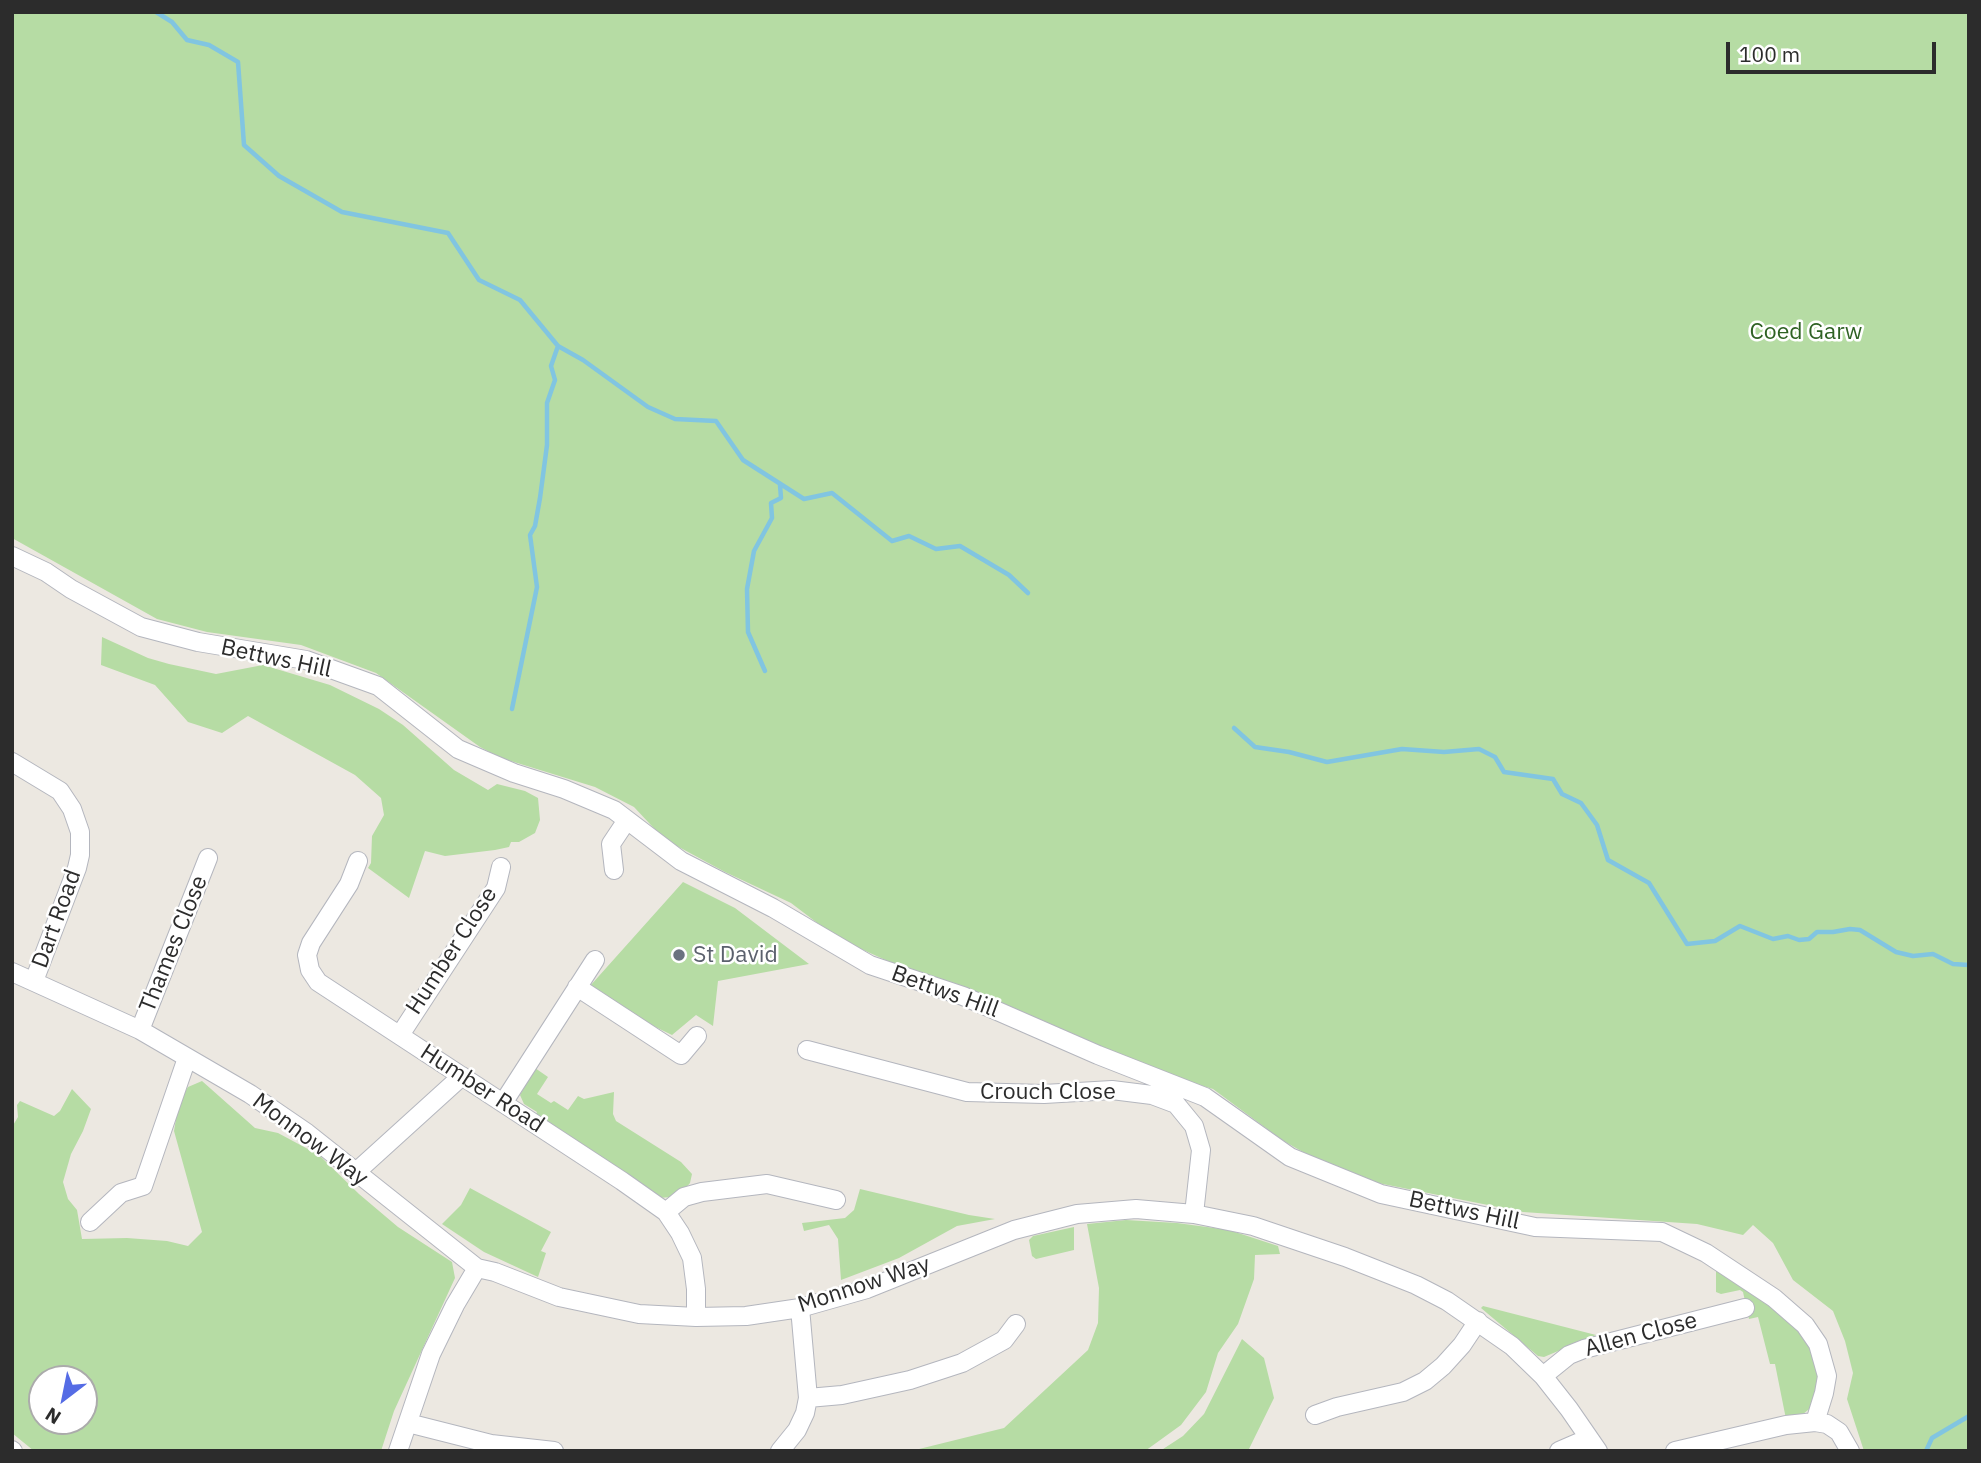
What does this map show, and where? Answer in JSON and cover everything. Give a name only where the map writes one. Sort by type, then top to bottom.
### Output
[{"type":"street","name":"Bettws Hill","points":[[12,556],[46,572],[71,589],[141,626],[198,642],[306,660],[378,686],[458,749],[614,810],[681,861],[773,908],[870,965],[963,996],[1098,1055],[1205,1097],[1290,1157],[1303,1163],[1381,1194],[1535,1227],[1662,1232],[1706,1253],[1774,1298],[1805,1325],[1818,1344],[1827,1376],[1825,1393],[1815,1422]]},
{"type":"street","name":"Dart Road","points":[[12,762],[60,791],[72,809],[80,832],[78,868],[34,981]]},
{"type":"street","points":[[614,870],[611,844],[627,820]]},
{"type":"street","name":"Thames Close","points":[[140,1030],[208,858]]},
{"type":"street","name":"Humber Road","points":[[358,861],[349,884],[311,943],[307,955],[310,970],[318,982],[666,1212],[692,1258],[696,1317]]},
{"type":"street","name":"Humber Close","points":[[400,1035],[496,888],[501,867]]},
{"type":"street","points":[[503,1103],[595,960]]},
{"type":"street","name":"Monnow Way","points":[[12,972],[140,1030],[250,1094],[307,1133],[477,1268],[495,1272],[559,1297],[639,1314],[746,1316],[800,1308],[867,1289],[1010,1231],[1038,1224],[1105,1210],[1136,1209],[1194,1214],[1253,1226],[1345,1257],[1416,1285],[1447,1301],[1512,1346],[1543,1376],[1593,1444]]},
{"type":"street","points":[[577,987],[681,1055],[697,1036]]},
{"type":"street","name":"Crouch Close","points":[[807,1051],[967,1093],[1044,1094],[1112,1090],[1152,1095],[1176,1104],[1194,1126],[1201,1150],[1194,1214]]},
{"type":"street","points":[[90,1222],[121,1193],[143,1186],[187,1058]]},
{"type":"street","points":[[355,1173],[463,1076]]},
{"type":"street","points":[[666,1212],[684,1197],[702,1192],[767,1184],[836,1200]]},
{"type":"street","points":[[398,1451],[431,1354],[477,1268]]},
{"type":"street","points":[[780,1451],[797,1430],[808,1398],[800,1308]]},
{"type":"street","name":"Allen Close","points":[[1543,1376],[1569,1355],[1584,1349],[1745,1308]]},
{"type":"street","points":[[1315,1415],[1337,1407],[1404,1392],[1425,1381],[1455,1352],[1478,1321]]},
{"type":"street","points":[[808,1398],[842,1395],[910,1380],[961,1363],[1003,1340],[1016,1324]]},
{"type":"street","points":[[1675,1451],[1786,1425],[1815,1422],[1827,1424],[1839,1432],[1850,1451]]},
{"type":"street","points":[[408,1423],[491,1444],[554,1451]]},
{"type":"street","points":[[1559,1451],[1593,1444]]},
{"type":"green space","name":"Coed Garw","points":[[12,12],[1969,12],[1969,1451],[1864,1451],[1847,1399],[1853,1373],[1845,1341],[1833,1311],[1793,1280],[1773,1243],[1753,1225],[1743,1235],[1697,1224],[1523,1212],[1378,1183],[1315,1159],[1282,1140],[1213,1089],[1159,1073],[957,984],[903,968],[837,938],[791,903],[664,839],[634,807],[595,787],[501,758],[480,747],[376,673],[301,645],[207,632],[157,619],[12,538]]},
{"type":"green space","points":[[102,637],[148,658],[216,674],[263,665],[330,685],[379,709],[403,725],[454,770],[488,790],[497,784],[525,791],[538,798],[540,820],[535,833],[519,842],[511,842],[509,847],[495,850],[445,856],[425,851],[409,898],[368,868],[371,863],[372,836],[384,815],[381,798],[355,775],[248,716],[222,733],[188,722],[155,685],[101,665]]},
{"type":"green space","points":[[683,882],[735,908],[809,964],[718,981],[713,1026],[696,1015],[672,1035],[639,1019],[590,986]]},
{"type":"green space","points":[[535,1068],[548,1077],[537,1094],[568,1110],[578,1096],[584,1099],[614,1092],[613,1114],[616,1121],[681,1162],[692,1174],[690,1183],[672,1197],[658,1198],[535,1116],[537,1112],[524,1104],[520,1095]]},
{"type":"green space","points":[[202,1081],[255,1128],[278,1133],[319,1155],[398,1227],[452,1262],[455,1278],[394,1411],[381,1451],[34,1451],[12,1433],[12,1127],[18,1117],[17,1105],[20,1101],[54,1116],[60,1111],[72,1089],[91,1109],[71,1154],[63,1182],[68,1199],[77,1210],[82,1239],[127,1238],[167,1241],[188,1246],[202,1232],[174,1131],[179,1101],[188,1087]]},
{"type":"green space","points":[[470,1188],[551,1232],[541,1251],[546,1253],[538,1277],[484,1252],[442,1224],[461,1205]]},
{"type":"green space","points":[[860,1189],[995,1219],[957,1226],[899,1258],[841,1280],[838,1239],[829,1225],[804,1231],[802,1223],[845,1218],[854,1210]]},
{"type":"green space","points":[[1126,1220],[1229,1230],[1278,1246],[1280,1254],[1255,1255],[1254,1279],[1238,1324],[1218,1353],[1206,1392],[1181,1425],[1145,1451],[911,1451],[1004,1428],[1088,1350],[1098,1323],[1099,1288],[1087,1224]]},
{"type":"green space","points":[[1074,1227],[1074,1250],[1036,1259],[1032,1256],[1029,1240],[1033,1236]]},
{"type":"green space","points":[[1716,1269],[1755,1293],[1799,1329],[1815,1351],[1821,1387],[1813,1406],[1798,1418],[1786,1419],[1775,1364],[1770,1364],[1758,1317],[1749,1319],[1743,1292],[1740,1290],[1721,1294],[1716,1292]]},
{"type":"green space","points":[[1483,1306],[1596,1335],[1544,1357],[1538,1356],[1481,1308]]},
{"type":"green space","points":[[1242,1339],[1264,1358],[1274,1398],[1248,1451],[1160,1451],[1183,1436],[1204,1414]]},
{"type":"waterway","points":[[156,12],[172,22],[187,40],[209,45],[238,62],[244,145],[279,176],[342,212],[448,233],[479,280],[520,300],[558,346],[583,360],[648,407],[675,419],[716,421],[743,460],[804,499],[832,493],[892,541],[909,536],[936,549],[960,546],[1009,575],[1028,593]]},
{"type":"waterway","points":[[512,709],[537,587],[530,535],[535,526],[540,498],[547,445],[547,403],[555,380],[551,366],[558,346]]},
{"type":"waterway","points":[[765,671],[748,632],[747,589],[754,551],[772,518],[771,503],[781,498],[780,485]]},
{"type":"waterway","points":[[1234,728],[1255,747],[1327,762],[1402,749],[1444,752],[1479,749],[1495,757],[1504,772],[1553,779],[1562,794],[1581,803],[1597,825],[1608,860],[1649,883],[1687,944],[1715,941],[1740,926],[1773,939],[1788,936],[1799,940],[1809,939],[1817,932],[1850,929],[1860,930],[1896,952],[1913,956],[1933,954],[1953,964],[1969,965]]},
{"type":"waterway","points":[[1926,1451],[1932,1438],[1969,1416]]},
{"type":"place","name":"St David","points":[[679,955]]}]
